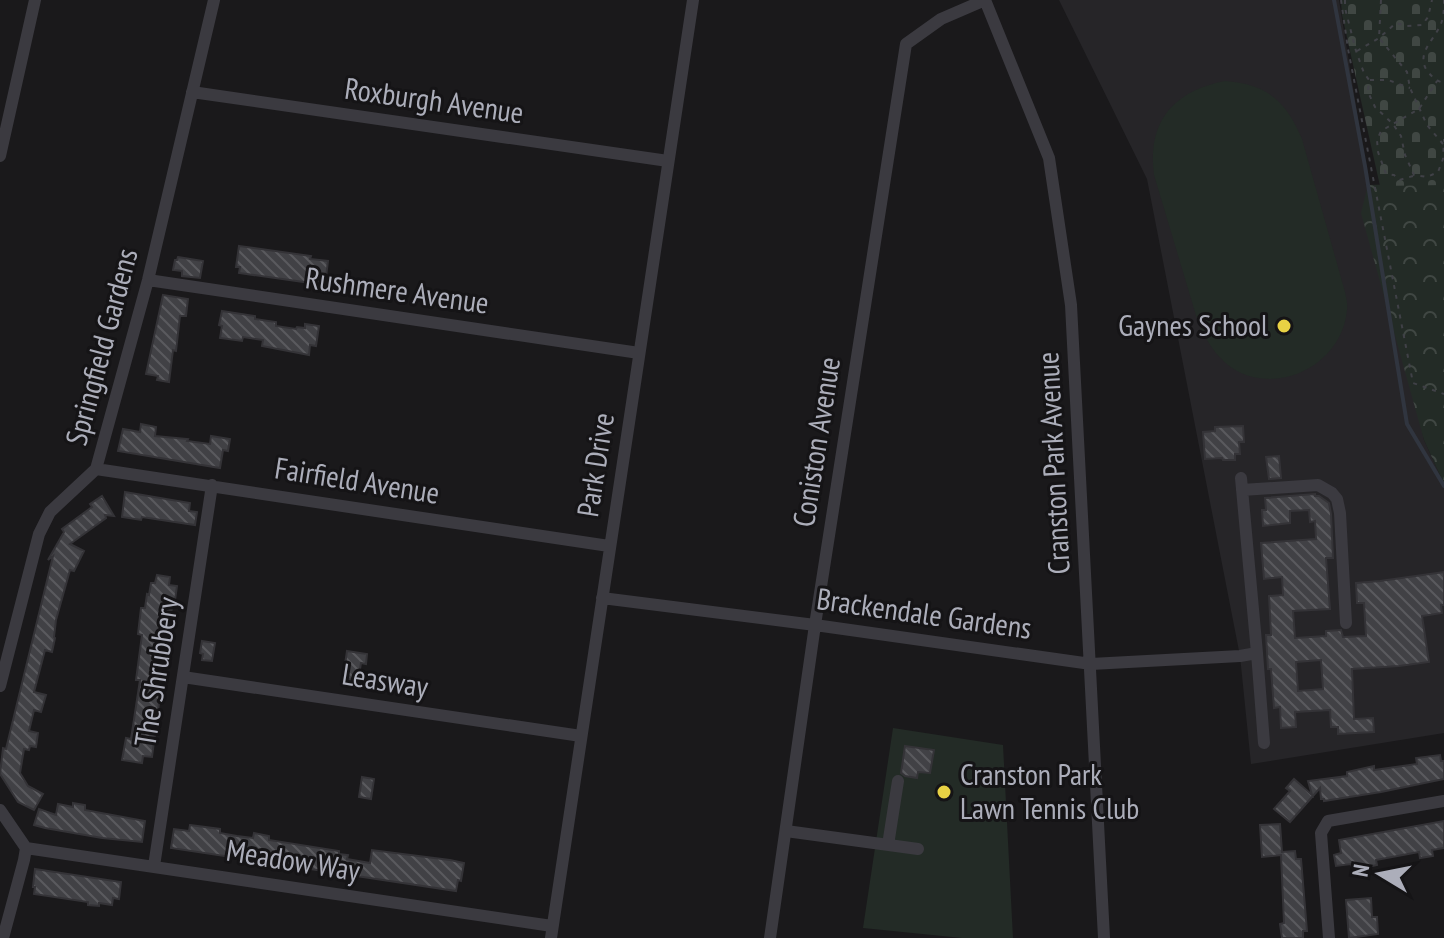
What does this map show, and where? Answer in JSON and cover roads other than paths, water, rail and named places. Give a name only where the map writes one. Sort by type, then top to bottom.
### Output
[{"type":"street","points":[[0,156],[35,0]]},
{"type":"street","name":"Springfield Gardens","points":[[0,686],[39,534],[50,512],[96,469],[148,280],[214,0]]},
{"type":"street","name":"Park Drive","points":[[551,932],[693,0]]},
{"type":"street","name":"Coniston Avenue","points":[[770,938],[815,625],[906,44],[941,19],[985,0]]},
{"type":"street","name":"Cranston Park Avenue","points":[[985,0],[1049,158],[1071,305],[1104,938]]},
{"type":"street","name":"Roxburgh Avenue","points":[[192,92],[668,161]]},
{"type":"street","name":"Rushmere Avenue","points":[[148,280],[639,353]]},
{"type":"street","name":"Fairfield Avenue","points":[[96,469],[609,546]]},
{"type":"street","points":[[1264,743],[1241,484],[1318,485],[1337,499],[1346,623]]},
{"type":"street","name":"The Shrubbery","points":[[154,866],[212,485]]},
{"type":"street","name":"Brackendale Gardens","points":[[602,598],[1091,664],[1257,653]]},
{"type":"street","name":"Leasway","points":[[183,677],[581,736]]},
{"type":"street","points":[[888,845],[898,781]]},
{"type":"street","points":[[1329,938],[1321,833],[1328,821],[1444,801]]},
{"type":"street","points":[[0,810],[26,848],[6,904],[3,938]]},
{"type":"street","points":[[786,831],[918,849]]},
{"type":"street","name":"Meadow Way","points":[[26,848],[154,866],[551,932]]},
{"type":"waterway","points":[[1334,0],[1407,424],[1444,486]]},
{"type":"place","name":"Gaynes School","points":[[1284,326]]},
{"type":"place","name":"Cranston Park Lawn Tennis Club","points":[[944,792]]}]
